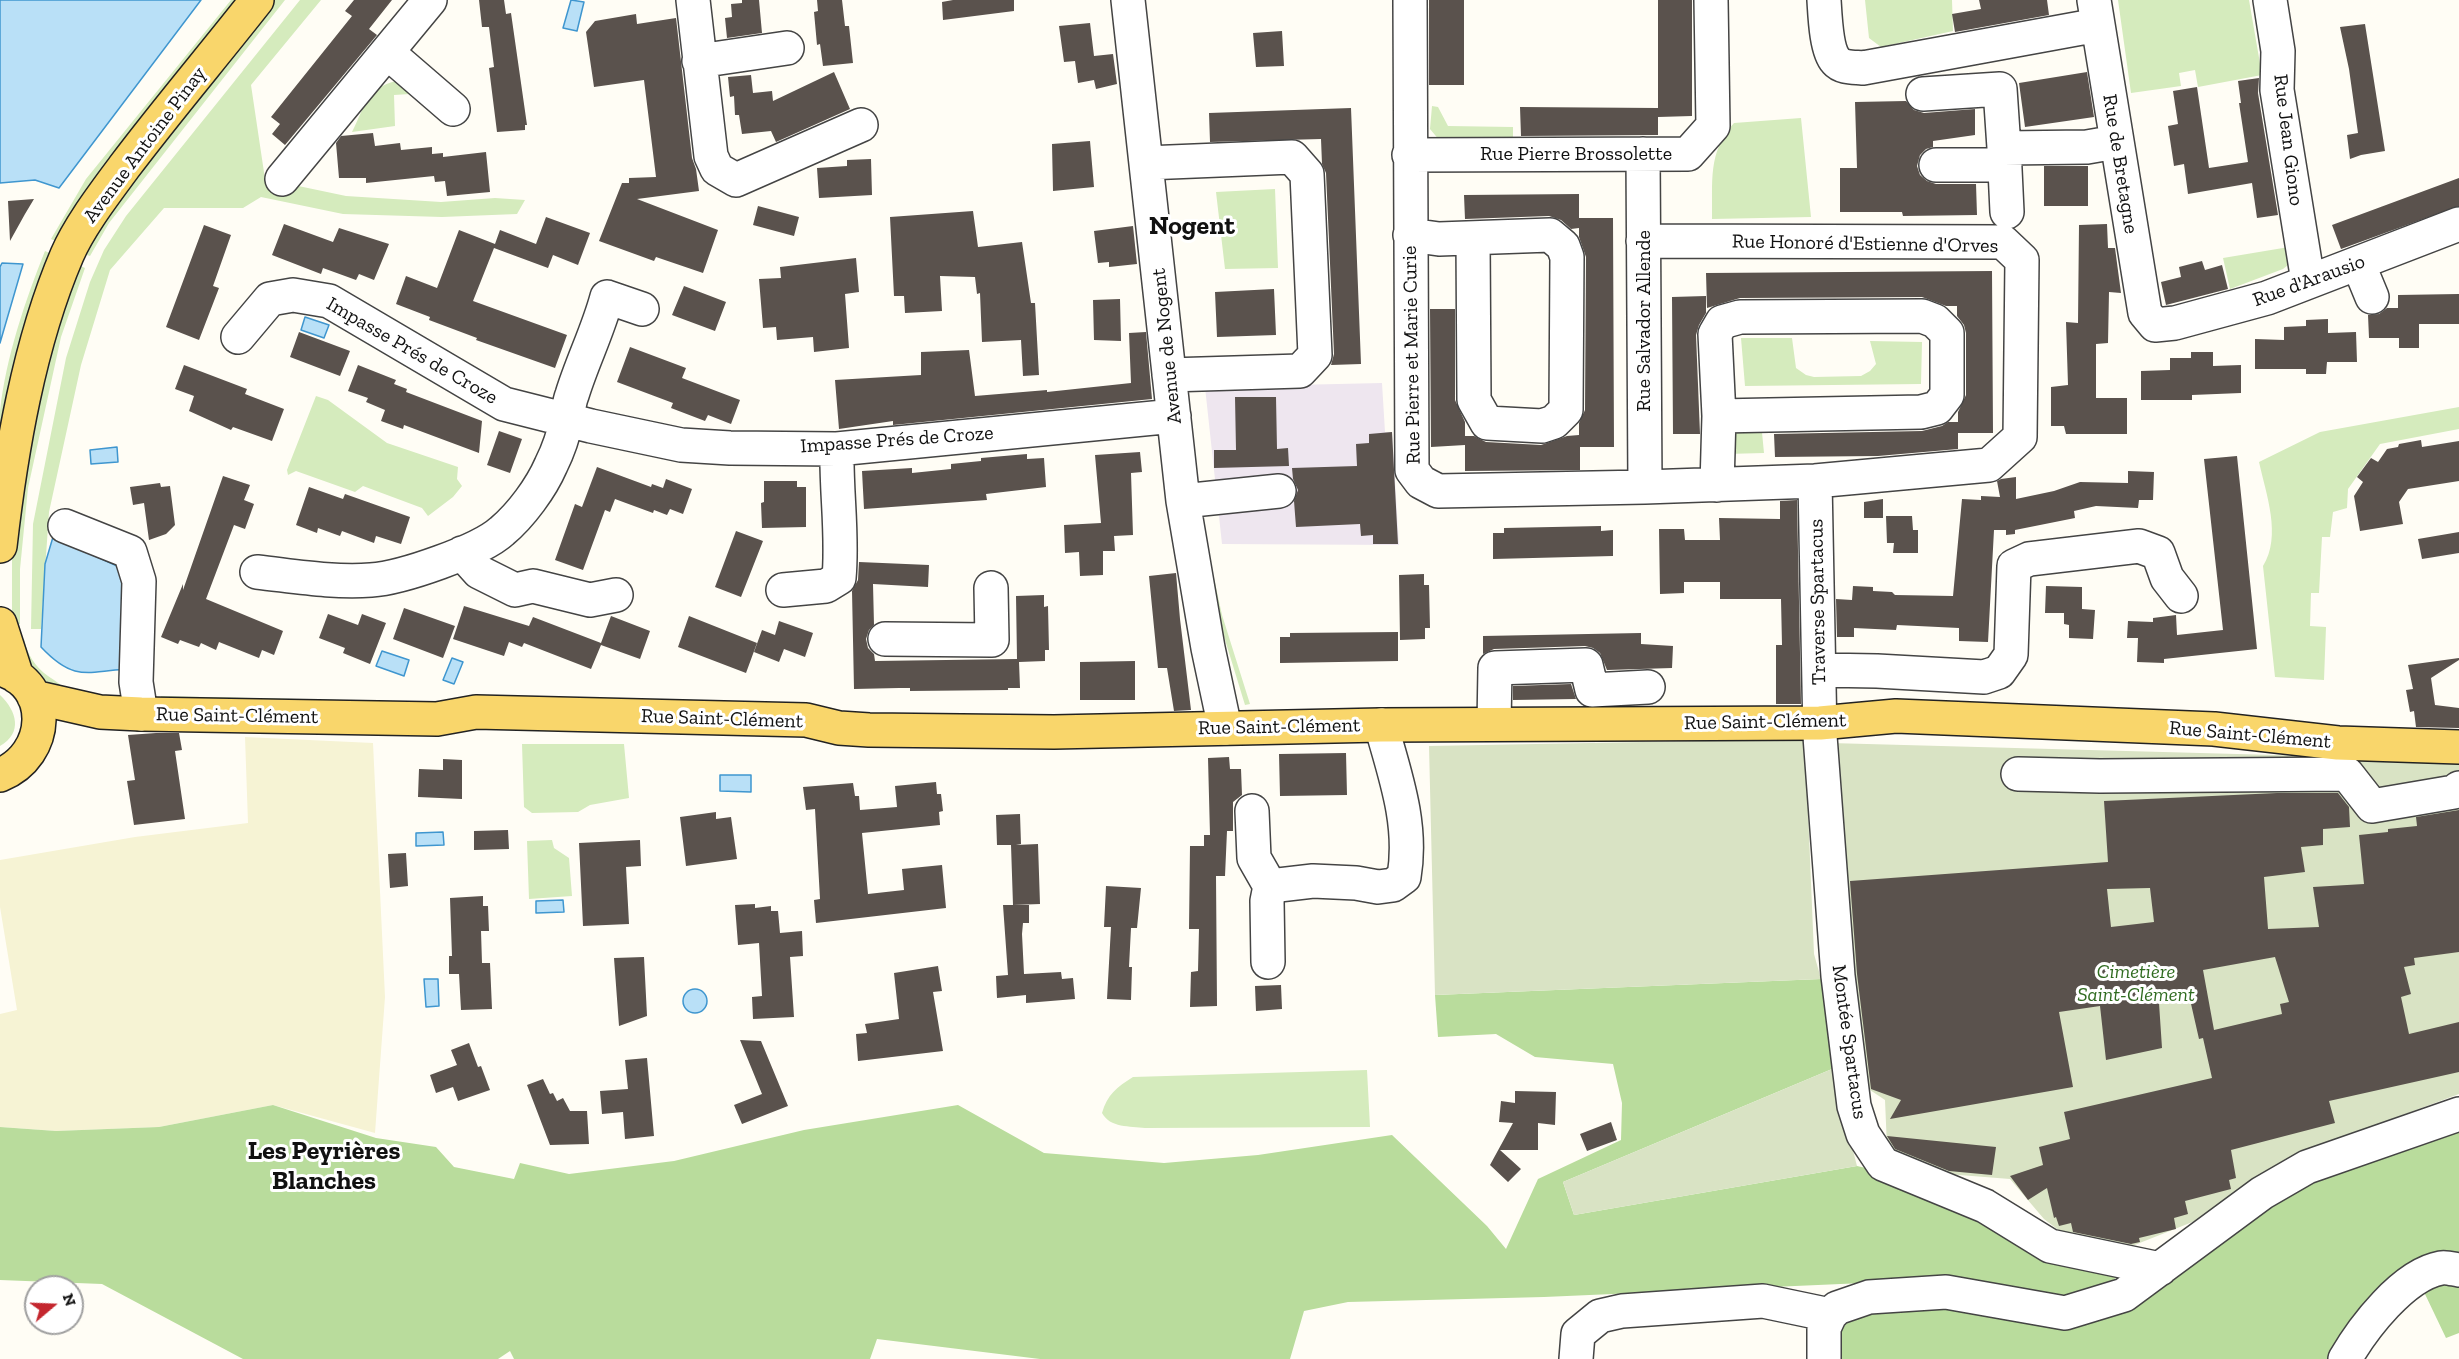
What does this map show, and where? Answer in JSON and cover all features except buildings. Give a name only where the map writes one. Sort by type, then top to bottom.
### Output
[{"type":"main road","name":"Avenue Antoine Pinay","points":[[0,546],[3,496],[26,390],[45,318],[68,253],[101,198],[257,0]]},
{"type":"main road","points":[[0,624],[17,681],[40,723],[32,750],[23,761],[0,775]]},
{"type":"main road","name":"Rue Saint-Clément","points":[[17,681],[100,712],[141,714],[437,719],[476,712],[806,720],[839,728],[1054,732],[1382,725],[1820,723],[1896,717],[2214,729],[2338,743],[2459,747]]},
{"type":"main road","name":"Rue Saint-Clément","points":[[38,736],[72,720],[100,712]]},
{"type":"street","points":[[282,179],[430,0]]},
{"type":"street","points":[[693,0],[711,156],[717,169],[736,180],[861,125]]},
{"type":"street","name":"Avenue de Nogent","points":[[1128,0],[1183,501],[1197,585],[1234,728]]},
{"type":"street","name":"Rue Pierre et Marie Curie","points":[[1410,0],[1412,470],[1421,482],[1438,491],[1645,487]]},
{"type":"street","name":"Rue Pierre Brossolette","points":[[1409,154],[1688,154],[1713,126],[1711,0]]},
{"type":"street","points":[[1824,0],[1831,51],[1836,62],[1846,67],[1863,68],[2089,7]]},
{"type":"street","name":"Rue Jean Giono","points":[[2270,0],[2278,51],[2277,90],[2308,281]]},
{"type":"street","name":"Rue de Bretagne","points":[[2089,7],[2116,142],[2145,314],[2155,325]]},
{"type":"street","points":[[699,61],[787,48]]},
{"type":"street","points":[[387,52],[453,109]]},
{"type":"street","points":[[1923,94],[2000,89],[2007,212]]},
{"type":"street","points":[[1936,165],[2116,142]]},
{"type":"street","name":"Rue Salvador Allende","points":[[1643,154],[1645,487]]},
{"type":"street","points":[[1146,163],[1292,157],[1307,174],[1315,355],[1300,371],[1169,375]]},
{"type":"street","name":"Rue d'Arausio","points":[[2155,325],[2175,323],[2267,298],[2459,224]]},
{"type":"street","points":[[1410,235],[1439,240],[1473,238],[1550,235],[1563,246],[1567,257],[1566,410],[1554,422],[1542,426],[1486,423],[1474,400],[1473,238]]},
{"type":"street","name":"Rue Honoré d'Estienne d'Orves","points":[[1643,241],[2003,242],[2022,260],[2020,437],[1989,465],[1815,481],[1645,487]]},
{"type":"street","points":[[2358,263],[2372,297]]},
{"type":"street","name":"Impasse Prés de Croze","points":[[238,337],[270,299],[293,295],[314,297],[345,309],[415,354],[504,404],[681,445],[837,449],[1174,416]]},
{"type":"street","points":[[257,572],[316,579],[370,580],[403,574],[462,553],[502,532],[530,499],[551,466],[567,420],[571,397],[602,317],[607,297],[642,309]]},
{"type":"street","points":[[1718,485],[1719,416],[1715,334],[1722,322],[1740,317],[1922,316],[1935,321],[1947,333],[1947,395],[1937,408],[1921,412],[1719,416]]},
{"type":"street","points":[[783,590],[826,586],[839,578],[837,449]]},
{"type":"street","name":"Traverse Spartacus","points":[[1815,481],[1820,723]]},
{"type":"street","points":[[1183,501],[1279,491]]},
{"type":"street","points":[[65,526],[130,552],[139,581],[136,682],[141,714]]},
{"type":"street","points":[[1820,670],[1984,677],[1999,672],[2011,655],[2014,566],[2029,559],[2139,546],[2158,553],[2167,578],[2181,596]]},
{"type":"street","points":[[462,553],[479,572],[515,590],[533,586],[590,600],[616,595]]},
{"type":"street","points":[[885,639],[992,640],[991,588]]},
{"type":"street","points":[[1494,724],[1496,668],[1586,665],[1592,690],[1648,687]]},
{"type":"street","name":"Montée Spartacus","points":[[1820,723],[1838,976],[1854,1106],[1863,1134],[1883,1164],[1985,1206],[2050,1246],[2160,1269]]},
{"type":"street","points":[[1270,886],[1313,881],[1356,883],[1378,887],[1393,885],[1404,877],[1407,859],[1405,812],[1382,725]]},
{"type":"street","points":[[2018,774],[2100,776],[2347,774],[2372,806],[2454,792],[2459,788]]},
{"type":"street","points":[[1251,811],[1254,858],[1270,886],[1267,901],[1268,962]]},
{"type":"street","points":[[1824,1359],[1824,1328],[1830,1315],[1837,1308],[1869,1297],[1946,1292],[2066,1313],[2124,1295],[2262,1193],[2307,1167],[2459,1114]]},
{"type":"street","points":[[2345,1359],[2358,1337],[2388,1300],[2427,1272],[2443,1267],[2459,1270]]},
{"type":"street","points":[[1576,1359],[1578,1334],[1600,1316],[1622,1311],[1764,1302],[1805,1308],[1830,1315]]},
{"type":"shaded area","points":[[1382,383],[1385,432],[1392,432],[1399,545],[1222,544],[1205,387]]},
{"type":"shaded area","points":[[245,737],[373,743],[385,997],[375,1133],[273,1105],[159,1127],[56,1131],[0,1127],[0,1014],[17,1010],[0,907],[0,860],[135,837],[248,823]]},
{"type":"green space","points":[[231,0],[243,0],[60,243],[51,239],[86,179]]},
{"type":"green space","points":[[273,0],[285,0],[109,223],[90,256],[81,253],[175,123]]},
{"type":"green space","points":[[300,0],[321,0],[251,85],[265,179],[346,196],[441,202],[495,198],[525,200],[517,214],[442,217],[343,214],[261,197],[243,208],[164,208],[110,270],[81,365],[49,512],[41,629],[31,629],[33,524],[66,358],[90,282],[104,250],[126,216]]},
{"type":"green space","points":[[1865,0],[1952,0],[1953,31],[1881,47],[1869,38]]},
{"type":"green space","points":[[2118,0],[2249,0],[2262,75],[2198,87],[2195,70],[2179,73],[2181,86],[2131,93]]},
{"type":"green space","points":[[396,81],[403,84],[410,94],[394,95],[395,126],[352,132],[372,94],[378,88]]},
{"type":"green space","points":[[1432,106],[1438,107],[1448,126],[1513,127],[1513,140],[1440,141],[1430,129]]},
{"type":"green space","points":[[1801,118],[1811,217],[1712,219],[1712,180],[1715,157],[1725,134],[1734,123]]},
{"type":"green space","points":[[1275,189],[1278,268],[1225,269],[1216,192]]},
{"type":"green space","points":[[2289,247],[2288,265],[2283,269],[2230,289],[2223,258]]},
{"type":"green space","points":[[45,251],[54,255],[0,457],[0,411],[7,370],[24,309]]},
{"type":"green space","points":[[76,264],[85,268],[61,337],[28,488],[20,569],[20,624],[12,625],[12,538],[44,360]]},
{"type":"green space","points":[[1741,338],[1792,338],[1796,368],[1814,377],[1861,376],[1870,371],[1876,364],[1870,341],[1922,342],[1921,384],[1745,386]]},
{"type":"green space","points":[[316,396],[328,400],[387,443],[458,467],[457,479],[462,486],[453,497],[428,516],[422,508],[363,486],[355,492],[296,471],[288,475],[287,470]]},
{"type":"green space","points":[[2459,407],[2459,429],[2380,444],[2348,489],[2347,508],[2333,512],[2330,537],[2322,537],[2319,593],[2311,593],[2310,626],[2326,627],[2324,680],[2275,677],[2263,566],[2269,554],[2272,528],[2259,462],[2320,432]]},
{"type":"green space","points":[[1761,422],[1764,453],[1726,454],[1731,424]]},
{"type":"green space","points":[[1214,578],[1222,615],[1250,704],[1245,705],[1207,581]]},
{"type":"green space","points":[[24,639],[29,655],[35,664],[64,689],[41,684],[13,642]]},
{"type":"green space","points":[[0,695],[14,715],[15,728],[7,741],[0,746]]},
{"type":"green space","points":[[161,696],[433,702],[432,710],[160,704]]},
{"type":"green space","points":[[1805,739],[1814,954],[1821,979],[1435,995],[1429,746]]},
{"type":"green space","name":"Cimetière Saint-Clément","points":[[1830,743],[2459,760],[2459,1094],[2295,1155],[2210,1215],[2117,1252],[2082,1248],[2044,1219],[2010,1179],[1934,1173],[1887,1147],[1885,1100],[1861,1084]]},
{"type":"green space","points":[[522,744],[624,744],[629,798],[590,805],[578,812],[532,813],[524,807]]},
{"type":"green space","points":[[552,840],[554,848],[569,858],[572,896],[529,899],[527,841]]},
{"type":"green space","points":[[1821,979],[1832,1069],[1563,1182],[1574,1215],[1857,1166],[1888,1173],[1935,1196],[2044,1261],[2133,1266],[2113,1280],[2075,1299],[1932,1280],[1544,1297],[1348,1302],[1304,1311],[1290,1359],[1040,1359],[877,1339],[870,1359],[514,1359],[510,1351],[498,1359],[243,1359],[102,1284],[84,1283],[84,1275],[24,1275],[24,1281],[0,1280],[0,1127],[56,1131],[159,1127],[273,1105],[376,1138],[436,1147],[454,1167],[514,1179],[520,1163],[569,1174],[674,1161],[804,1130],[958,1105],[1044,1153],[1164,1163],[1258,1155],[1392,1135],[1487,1226],[1506,1249],[1538,1179],[1621,1140],[1622,1103],[1613,1064],[1535,1057],[1496,1034],[1438,1037],[1435,995]]},
{"type":"green space","points":[[1832,1069],[1857,1166],[1574,1215],[1563,1182]]},
{"type":"green space","points":[[1367,1070],[1370,1127],[1145,1128],[1115,1124],[1102,1113],[1113,1092],[1133,1077]]},
{"type":"green space","points":[[2459,1121],[2459,1333],[2446,1338],[2413,1269],[2337,1359],[1834,1359],[1838,1329],[1865,1311],[1904,1302],[2065,1318],[2266,1198]]},
{"type":"water","points":[[0,0],[201,0],[59,188],[35,180],[0,183]]},
{"type":"water","points":[[571,0],[584,2],[577,31],[563,28]]},
{"type":"water","points":[[2,263],[23,264],[0,343],[0,267]]},
{"type":"water","points":[[305,317],[329,325],[324,338],[301,330]]},
{"type":"water","points":[[117,447],[118,462],[91,464],[90,450]]},
{"type":"water","points":[[53,537],[126,570],[125,669],[99,672],[71,670],[52,658],[41,647],[45,564]]},
{"type":"water","points":[[382,651],[409,660],[404,676],[376,666]]},
{"type":"water","points":[[452,658],[463,662],[454,684],[443,680]]},
{"type":"water","points":[[720,775],[751,775],[751,792],[720,791]]},
{"type":"water","points":[[443,832],[444,845],[416,846],[416,833]]},
{"type":"water","points":[[563,900],[564,912],[536,913],[536,901]]},
{"type":"water","points":[[424,979],[438,979],[439,1006],[426,1007]]},
{"type":"water","points":[[695,989],[700,990],[706,996],[706,1006],[700,1012],[695,1013],[690,1012],[684,1006],[683,1001],[684,996],[690,990]]},
{"type":"district","name":"Nogent","points":[[1192,227]]},
{"type":"district","name":"Les Peyrières Blanches","points":[[324,1167]]}]
